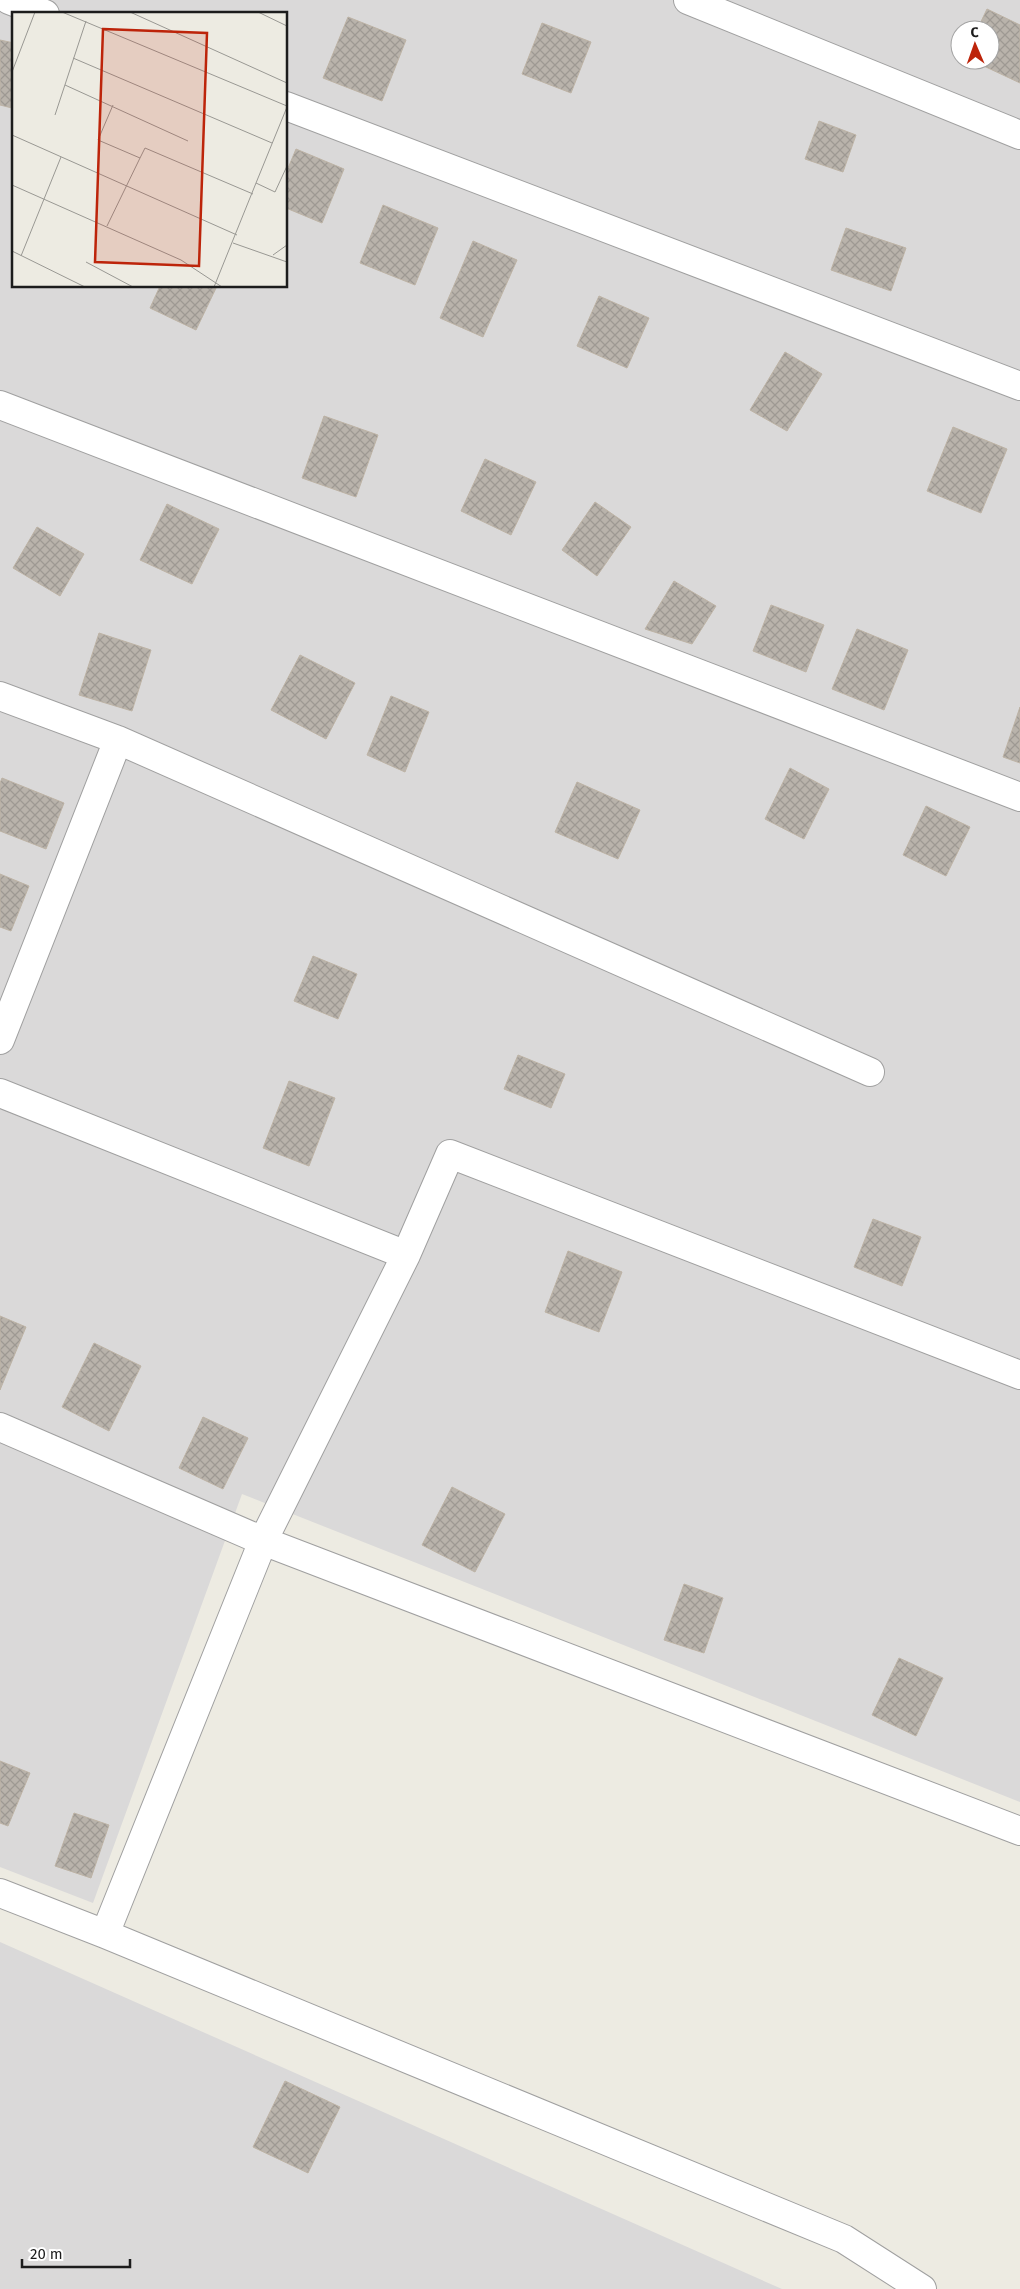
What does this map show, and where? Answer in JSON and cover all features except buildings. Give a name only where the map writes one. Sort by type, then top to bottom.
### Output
[{"type":"street","points":[[9,0],[40,12]]},
{"type":"street","points":[[688,0],[1020,135]]},
{"type":"street","points":[[288,107],[1020,386]]},
{"type":"street","points":[[0,405],[1020,797]]},
{"type":"street","points":[[0,696],[118,740],[870,1072]]},
{"type":"street","points":[[0,1040],[118,740]]},
{"type":"street","points":[[0,1093],[406,1254]]},
{"type":"street","points":[[105,1934],[262,1541],[406,1254],[450,1154],[1020,1376]]},
{"type":"street","points":[[0,1427],[262,1541],[1020,1831]]},
{"type":"street","points":[[0,1893],[105,1934],[844,2239],[922,2289]]},
{"type":"shaded area","points":[[0,0],[1020,0],[1020,1802],[242,1494],[93,1903],[0,1867]]},
{"type":"shaded area","points":[[0,1942],[782,2289],[0,2289]]}]
